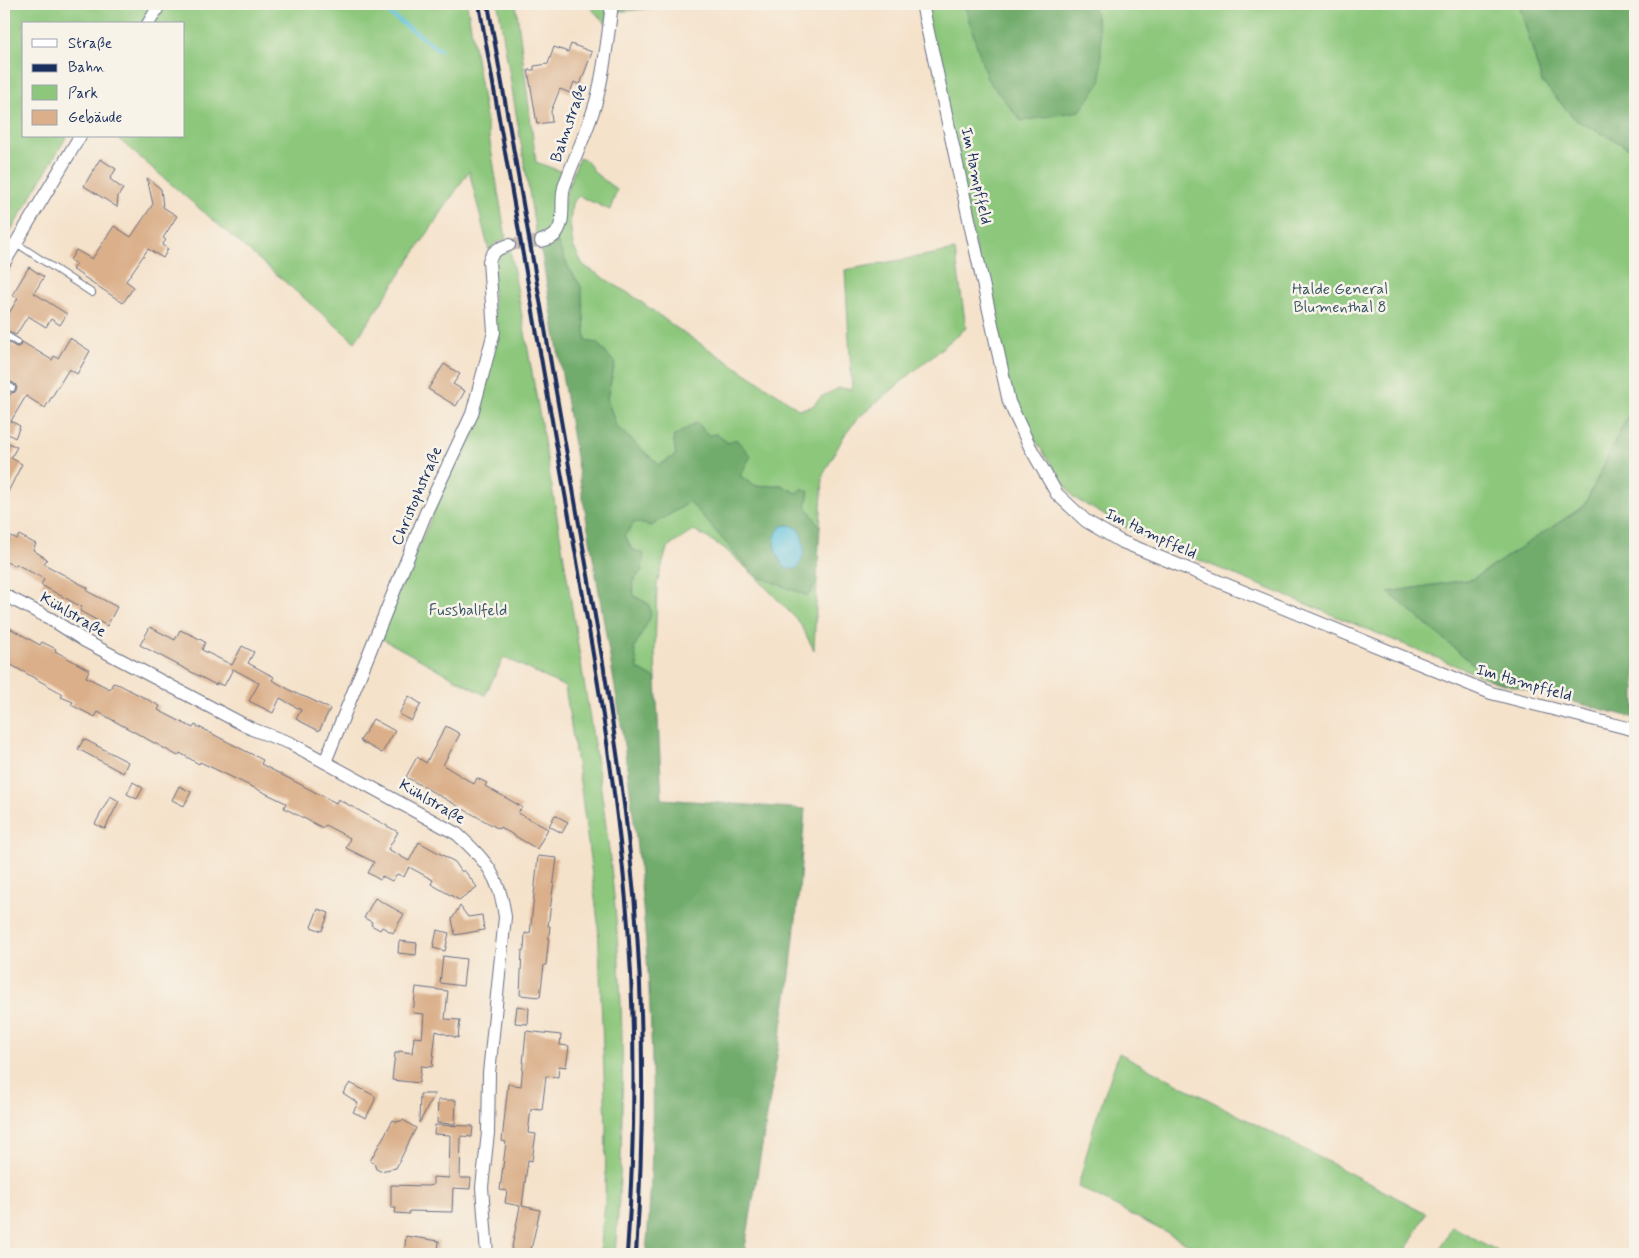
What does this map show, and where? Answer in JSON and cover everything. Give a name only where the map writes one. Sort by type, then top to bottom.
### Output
[{"type":"street","points":[[149,22],[160,4]]},
{"type":"street","name":"Bahnstraße","points":[[541,241],[555,236],[559,230],[562,217],[563,190],[589,125],[597,97],[612,4]]},
{"type":"street","name":"Im Hampffeld","points":[[922,4],[1009,402],[1030,447],[1057,494],[1086,520],[1120,541],[1491,694],[1635,730]]},
{"type":"street","points":[[4,263],[79,138]]},
{"type":"street","name":"Christophstraße","points":[[325,762],[428,510],[472,414],[494,332],[489,261],[493,252],[509,245]]},
{"type":"street","name":"Kühlstraße","points":[[4,595],[51,619],[85,641],[252,729],[273,735],[290,743],[457,834],[477,852],[494,874],[502,898],[505,917],[490,1073],[488,1133],[482,1187],[486,1254]]},
{"type":"lane","points":[[16,243],[92,293]]},
{"type":"lane","points":[[4,334],[17,342]]},
{"type":"lane","points":[[4,383],[12,388]]},
{"type":"green space","points":[[4,4],[467,4],[506,239],[496,243],[489,251],[469,171],[355,342],[117,138],[185,138],[185,22],[22,22],[22,138],[66,138],[4,242]]},
{"type":"green space","points":[[498,4],[516,4],[536,162],[565,173],[556,225],[550,231],[536,234]]},
{"type":"green space","points":[[587,4],[608,4],[606,24]]},
{"type":"green space","points":[[616,4],[687,4],[615,11]]},
{"type":"green space","name":"Halde General Blumenthal 8","points":[[920,4],[1519,4],[1542,82],[1576,120],[1635,151],[1635,401],[1584,506],[1473,579],[1389,592],[1493,681],[1143,537],[1074,498],[1011,404]]},
{"type":"green space","points":[[964,4],[1093,4],[1101,38],[1101,82],[1080,111],[1021,121],[987,79]]},
{"type":"green space","points":[[1519,4],[1635,4],[1635,151],[1576,120],[1542,82]]},
{"type":"green space","points":[[579,158],[587,161],[595,173],[617,190],[610,210],[579,196],[572,203],[570,224],[573,246],[583,265],[636,298],[675,327],[798,409],[811,407],[821,397],[839,388],[852,389],[845,270],[955,250],[966,328],[858,418],[844,436],[823,475],[820,527],[797,494],[780,485],[756,486],[740,476],[728,443],[716,434],[659,465],[616,426],[607,398],[615,363],[586,341],[581,286],[569,269],[556,239],[567,190]]},
{"type":"green space","points":[[556,239],[569,269],[581,286],[586,341],[597,343],[615,363],[607,398],[616,426],[659,465],[676,455],[673,437],[697,422],[708,435],[716,434],[728,443],[736,439],[751,456],[740,476],[756,486],[781,485],[797,493],[802,488],[809,492],[806,506],[820,527],[817,582],[808,596],[754,575],[690,502],[651,526],[635,522],[625,535],[631,549],[644,554],[642,570],[632,583],[634,596],[649,604],[651,616],[634,648],[638,669],[656,679],[662,799],[805,809],[789,984],[744,1254],[646,1254],[651,1187],[652,1052],[644,917],[620,717],[540,244]]},
{"type":"green space","name":"Fussballfeld","points":[[510,249],[571,601],[600,780],[610,858],[619,957],[622,1056],[621,1155],[615,1254],[600,1254],[605,1203],[606,1124],[598,922],[581,789],[565,687],[504,657],[485,695],[379,637],[468,434],[495,332],[492,261],[496,254]]},
{"type":"green space","points":[[1635,401],[1635,718],[1493,681],[1388,592],[1473,579],[1584,506]]},
{"type":"green space","points":[[690,502],[715,529],[808,596],[817,582],[814,650],[799,622],[754,575],[724,548],[694,530],[667,548],[657,584],[656,679],[638,669],[634,648],[641,632],[639,599],[634,596],[632,583],[642,570],[625,535],[635,522],[651,526]]},
{"type":"green space","points":[[1119,1053],[1426,1213],[1404,1254],[1208,1254],[1078,1187],[1094,1125]]},
{"type":"green space","points":[[1452,1226],[1503,1254],[1438,1254]]},
{"type":"water","points":[[791,525],[799,529],[804,545],[802,559],[796,569],[785,568],[778,557],[774,542],[777,531],[781,526]]},
{"type":"building","points":[[571,44],[592,52],[580,85],[574,82],[570,93],[560,89],[551,111],[552,122],[537,124],[528,70],[534,70],[534,66],[548,64],[554,47],[568,52]]},
{"type":"building","points":[[100,159],[116,169],[110,179],[123,189],[118,196],[117,207],[84,186]]},
{"type":"building","points":[[147,178],[161,189],[163,207],[177,216],[163,238],[166,240],[162,245],[168,249],[163,258],[148,249],[126,281],[134,287],[123,303],[72,269],[76,264],[70,260],[76,250],[92,259],[114,226],[131,237],[153,204]]},
{"type":"building","points":[[29,267],[44,277],[34,293],[67,314],[60,325],[51,319],[46,327],[28,316],[16,335],[4,329],[4,322],[18,298],[12,295]]},
{"type":"building","points":[[70,338],[90,351],[77,374],[69,369],[45,408],[26,396],[11,421],[20,426],[15,438],[5,432],[4,434],[4,404],[11,393],[15,392],[17,388],[15,384],[4,378],[4,340],[16,347],[20,346],[22,342],[52,360],[54,356],[58,358]]},
{"type":"building","points":[[444,364],[460,374],[453,384],[465,391],[456,406],[428,389]]},
{"type":"building","points":[[4,441],[17,447],[11,458],[22,464],[4,500]]},
{"type":"building","points":[[4,533],[17,539],[19,535],[36,544],[33,550],[47,559],[44,564],[88,588],[87,591],[117,607],[107,626],[80,611],[82,607],[41,585],[44,579],[16,564],[15,566],[4,561]]},
{"type":"building","points":[[4,625],[40,645],[42,642],[56,649],[55,651],[89,670],[86,677],[110,689],[113,683],[120,685],[160,706],[158,710],[193,728],[195,725],[263,760],[261,764],[336,803],[338,799],[398,832],[388,849],[409,861],[419,842],[455,862],[477,887],[459,900],[431,884],[433,880],[409,867],[404,877],[397,874],[392,881],[382,876],[380,880],[368,873],[374,862],[346,848],[350,838],[325,825],[323,828],[284,808],[286,803],[200,762],[199,764],[180,753],[178,756],[98,712],[95,717],[71,705],[73,702],[61,697],[63,694],[4,661]]},
{"type":"building","points":[[150,627],[175,640],[180,630],[194,636],[205,642],[202,650],[232,665],[242,646],[254,652],[248,663],[274,677],[272,680],[330,709],[319,731],[296,719],[301,710],[280,698],[273,713],[249,701],[259,683],[233,669],[224,686],[217,683],[216,685],[140,645]]},
{"type":"building","points":[[409,696],[421,704],[411,721],[399,714]]},
{"type":"building","points":[[373,719],[395,731],[382,753],[360,741]]},
{"type":"building","points":[[446,726],[460,734],[443,765],[474,784],[477,778],[487,783],[485,786],[522,807],[518,813],[548,829],[537,849],[406,777],[417,757],[426,763]]},
{"type":"building","points":[[84,739],[128,762],[123,773],[78,749]]},
{"type":"building","points":[[133,782],[143,788],[137,799],[127,794]]},
{"type":"building","points":[[179,786],[191,792],[184,806],[172,800]]},
{"type":"building","points":[[110,796],[119,801],[105,829],[95,824]]},
{"type":"building","points":[[555,815],[568,822],[562,833],[549,826]]},
{"type":"building","points":[[538,856],[557,858],[548,926],[550,926],[546,965],[544,965],[540,997],[520,995],[522,950],[524,950],[525,933],[530,934]]},
{"type":"building","points":[[375,898],[404,914],[393,933],[382,927],[380,930],[371,925],[372,922],[364,918]]},
{"type":"building","points":[[460,906],[468,917],[482,915],[484,930],[455,935],[452,919]]},
{"type":"building","points":[[318,909],[329,913],[322,931],[311,927]]},
{"type":"building","points":[[437,930],[449,933],[445,951],[433,948]]},
{"type":"building","points":[[399,941],[417,943],[416,955],[398,953]]},
{"type":"building","points":[[443,956],[466,959],[463,986],[440,983]]},
{"type":"building","points":[[416,987],[448,991],[445,1019],[460,1020],[458,1038],[436,1031],[432,1067],[421,1066],[419,1083],[392,1080],[395,1053],[399,1051],[412,1053],[414,1037],[422,1038],[424,1014],[413,1013]]},
{"type":"building","points":[[517,1006],[529,1008],[528,1024],[515,1023]]},
{"type":"building","points":[[526,1031],[561,1035],[560,1045],[569,1046],[566,1067],[559,1066],[558,1077],[546,1076],[542,1110],[531,1109],[528,1133],[536,1134],[532,1161],[528,1160],[522,1206],[540,1210],[530,1254],[521,1254],[511,1252],[520,1206],[505,1203],[507,1191],[500,1190],[506,1142],[502,1141],[508,1084],[521,1086]]},
{"type":"building","points":[[350,1083],[375,1096],[375,1100],[366,1118],[353,1112],[358,1103],[343,1093]]},
{"type":"building","points":[[420,1094],[435,1094],[419,1123]]},
{"type":"building","points":[[438,1100],[456,1100],[455,1124],[437,1123]]},
{"type":"building","points":[[393,1120],[397,1122],[403,1120],[416,1128],[396,1168],[380,1171],[370,1161]]},
{"type":"building","points":[[435,1125],[473,1126],[472,1137],[461,1136],[460,1178],[471,1178],[470,1189],[453,1188],[452,1212],[409,1211],[409,1214],[395,1213],[396,1208],[391,1208],[391,1185],[427,1186],[433,1185],[433,1177],[449,1178],[450,1135],[434,1134]]},
{"type":"building","points":[[406,1236],[439,1241],[438,1252],[424,1250],[423,1254],[404,1254]]},
{"type":"waterway","points":[[4,13],[9,4]]},
{"type":"waterway","points":[[376,4],[440,50]]},
{"type":"tunnel","points":[[509,245],[541,241]]},
{"type":"railway","points":[[479,4],[590,637],[623,867],[631,966],[633,1048],[632,1172],[627,1254]]},
{"type":"railway","points":[[488,4],[594,611],[610,709],[630,855],[639,955],[642,1054],[641,1154],[636,1254]]}]
